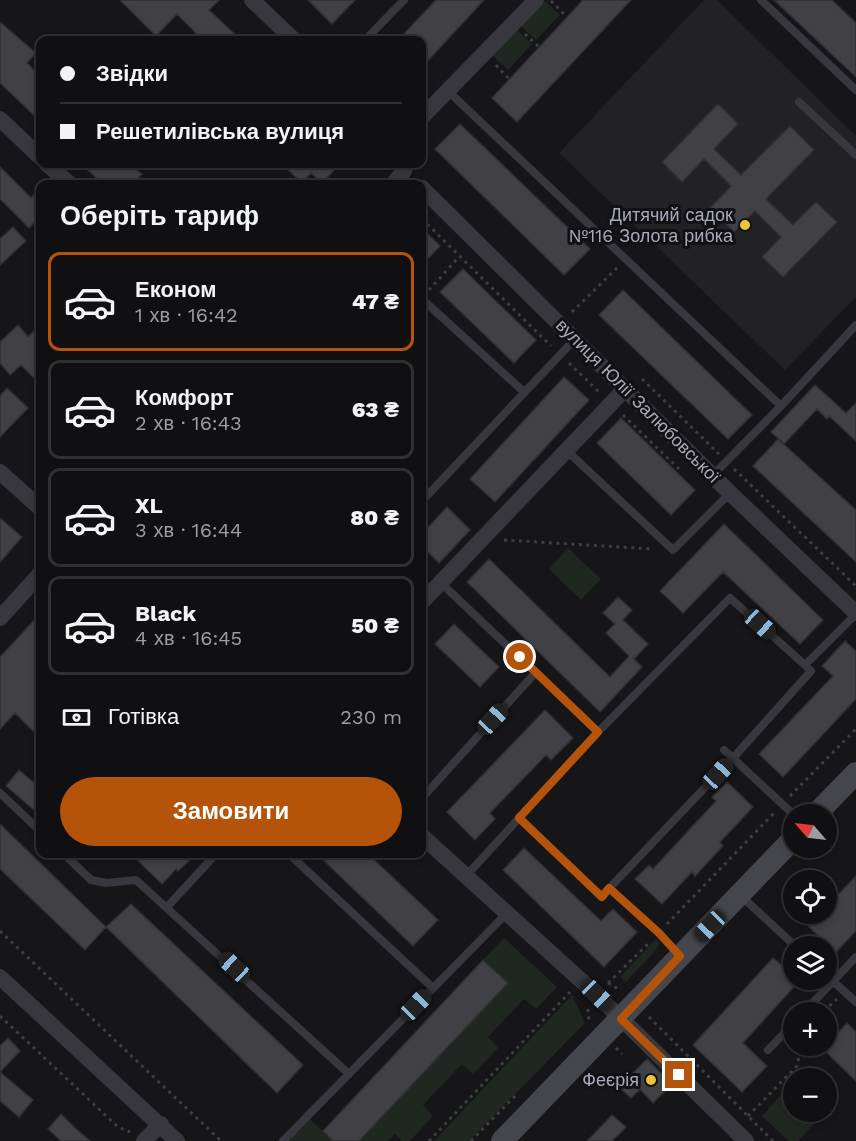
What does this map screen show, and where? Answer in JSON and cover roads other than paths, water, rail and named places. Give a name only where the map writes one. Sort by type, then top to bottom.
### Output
[{"type":"main road","points":[[826,804],[856,773]]},
{"type":"main road","points":[[502,1141],[783,850]]},
{"type":"street","points":[[252,0],[290,36]]},
{"type":"street","points":[[426,113],[536,0]]},
{"type":"street","points":[[0,119],[36,153]]},
{"type":"street","points":[[52,168],[65,180]]},
{"type":"street","points":[[406,168],[415,180]]},
{"type":"street","name":"вулиця Юлії Залюбовської","points":[[426,192],[712,476],[856,613]]},
{"type":"street","points":[[426,598],[625,389]]},
{"type":"street","points":[[0,472],[36,504]]},
{"type":"street","points":[[0,618],[36,578]]},
{"type":"street","points":[[426,840],[597,995],[746,1141]]},
{"type":"street","points":[[0,977],[177,1141]]},
{"type":"street","points":[[146,1139],[160,1124]]},
{"type":"lane","points":[[369,36],[404,0]]},
{"type":"lane","points":[[761,0],[856,90]]},
{"type":"lane","points":[[448,91],[781,406]]},
{"type":"lane","points":[[800,102],[856,155]]},
{"type":"lane","points":[[426,302],[524,392]]},
{"type":"lane","points":[[712,476],[856,325]]},
{"type":"lane","points":[[426,497],[575,339]]},
{"type":"lane","points":[[566,450],[673,550],[730,493]]},
{"type":"lane","points":[[440,582],[598,732]]},
{"type":"lane","points":[[466,876],[519,818],[598,732],[730,598],[811,671],[602,897],[519,818]]},
{"type":"lane","points":[[805,665],[856,613]]},
{"type":"lane","points":[[426,794],[536,672]]},
{"type":"lane","points":[[724,750],[783,806]]},
{"type":"lane","points":[[0,793],[36,827]]},
{"type":"lane","points":[[68,858],[91,880],[106,883],[136,880],[168,906],[349,1074]]},
{"type":"lane","points":[[168,906],[212,858]]},
{"type":"lane","points":[[293,858],[433,988]]},
{"type":"lane","points":[[609,888],[659,933],[680,956]]},
{"type":"lane","points":[[740,895],[784,936]]},
{"type":"lane","points":[[283,1141],[506,914]]},
{"type":"lane","points":[[837,972],[856,957]]},
{"type":"lane","points":[[837,985],[856,1002]]},
{"type":"lane","points":[[812,1002],[821,990]]},
{"type":"lane","points":[[768,1050],[783,1034]]},
{"type":"place","name":"Дитячий садок №116 Золота рибка","points":[[745,225]]},
{"type":"place","name":"Феєрія","points":[[651,1080]]}]
